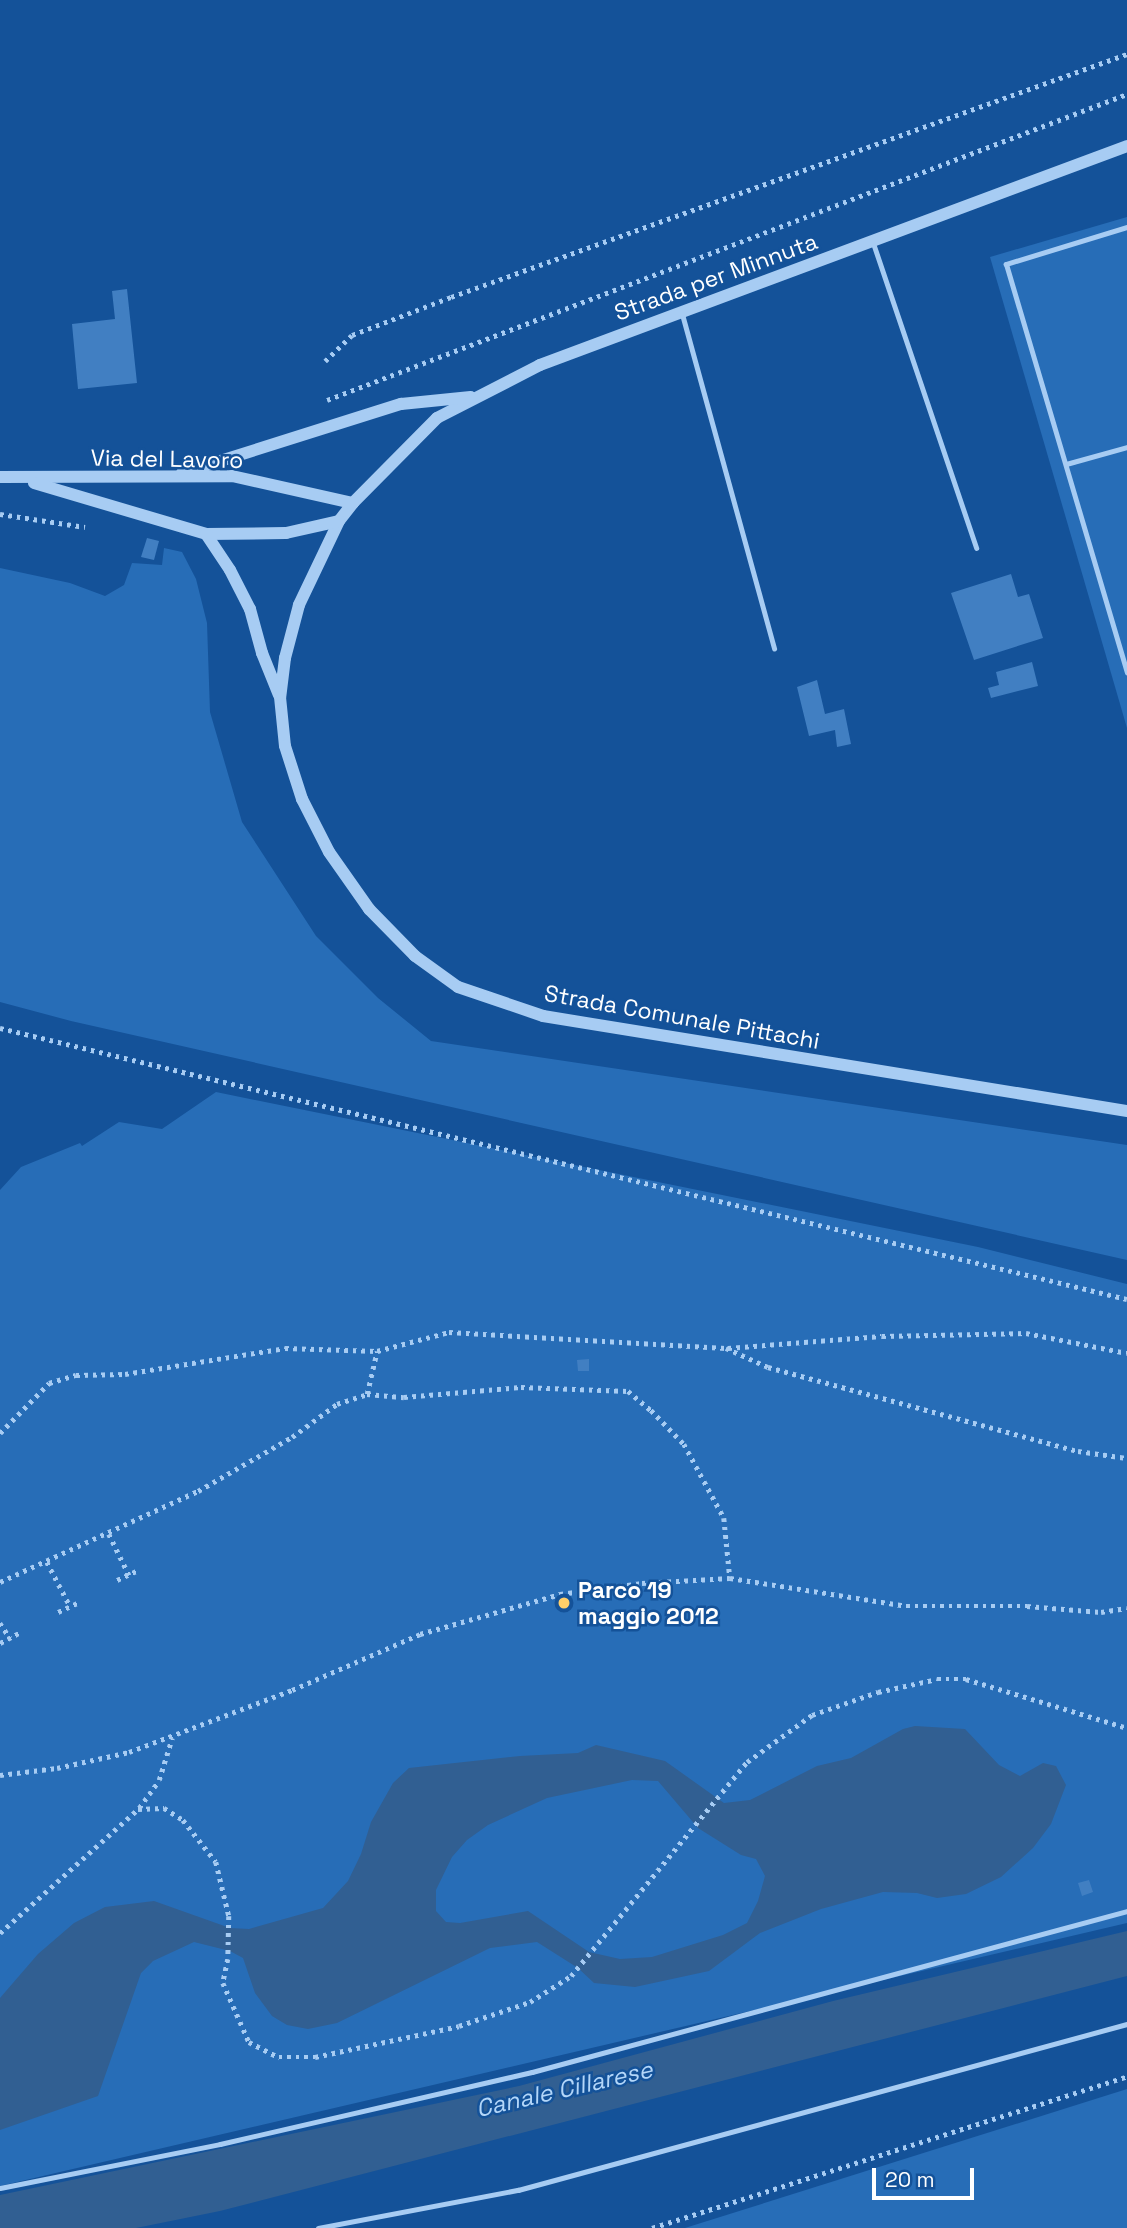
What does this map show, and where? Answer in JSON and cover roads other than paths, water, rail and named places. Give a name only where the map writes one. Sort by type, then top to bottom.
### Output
[{"type":"street","name":"Strada per Minnuta","points":[[353,503],[437,418],[540,365],[1127,146]]},
{"type":"street","points":[[166,478],[401,404],[478,397]]},
{"type":"street","name":"Via del Lavoro","points":[[20,479],[232,476],[353,503]]},
{"type":"street","points":[[0,477],[20,479],[206,534],[286,533],[340,521]]},
{"type":"street","name":"Strada Comunale Pittachi","points":[[353,503],[340,521],[299,605],[285,657],[280,697],[285,746],[302,799],[329,852],[369,909],[415,956],[458,987],[543,1016],[1127,1111]]},
{"type":"street","points":[[206,534],[230,570],[250,609],[262,653],[280,697]]},
{"type":"lane","points":[[1127,227],[1006,264],[1125,655],[1127,672]]},
{"type":"lane","points":[[873,241],[976,548]]},
{"type":"lane","points":[[681,312],[774,649]]},
{"type":"lane","points":[[1066,464],[1127,447]]},
{"type":"lane","points":[[0,2188],[220,2144],[532,2072],[1127,1911]]},
{"type":"lane","points":[[318,2228],[518,2190],[1127,2024]]},
{"type":"water","points":[[915,1726],[965,1729],[999,1765],[1020,1776],[1043,1763],[1056,1766],[1066,1785],[1051,1824],[1033,1848],[1001,1877],[966,1894],[937,1898],[917,1893],[883,1892],[821,1909],[760,1933],[709,1971],[635,1987],[594,1983],[578,1968],[537,1942],[490,1948],[337,2023],[308,2029],[287,2025],[272,2016],[255,1993],[243,1958],[230,1951],[194,1942],[153,1961],[141,1973],[98,2096],[0,2130],[0,1998],[38,1954],[74,1923],[105,1907],[154,1901],[230,1928],[249,1929],[323,1908],[348,1881],[361,1854],[371,1822],[393,1783],[409,1768],[520,1756],[578,1753],[596,1745],[665,1761],[724,1803],[750,1800],[817,1766],[851,1758],[903,1729]],"holes":[[[632,1780],[658,1781],[698,1828],[741,1855],[756,1859],[765,1876],[758,1901],[747,1923],[723,1935],[652,1957],[620,1959],[589,1952],[528,1911],[460,1923],[446,1922],[436,1911],[436,1890],[452,1857],[467,1840],[488,1825],[547,1798]]]},
{"type":"water","name":"Canale Cillarese","points":[[1127,1931],[1127,1976],[220,2211],[136,2228],[0,2228],[0,2195],[519,2086],[833,2001]]},
{"type":"place","name":"Parco 19 maggio 2012","points":[[564,1603]]}]
